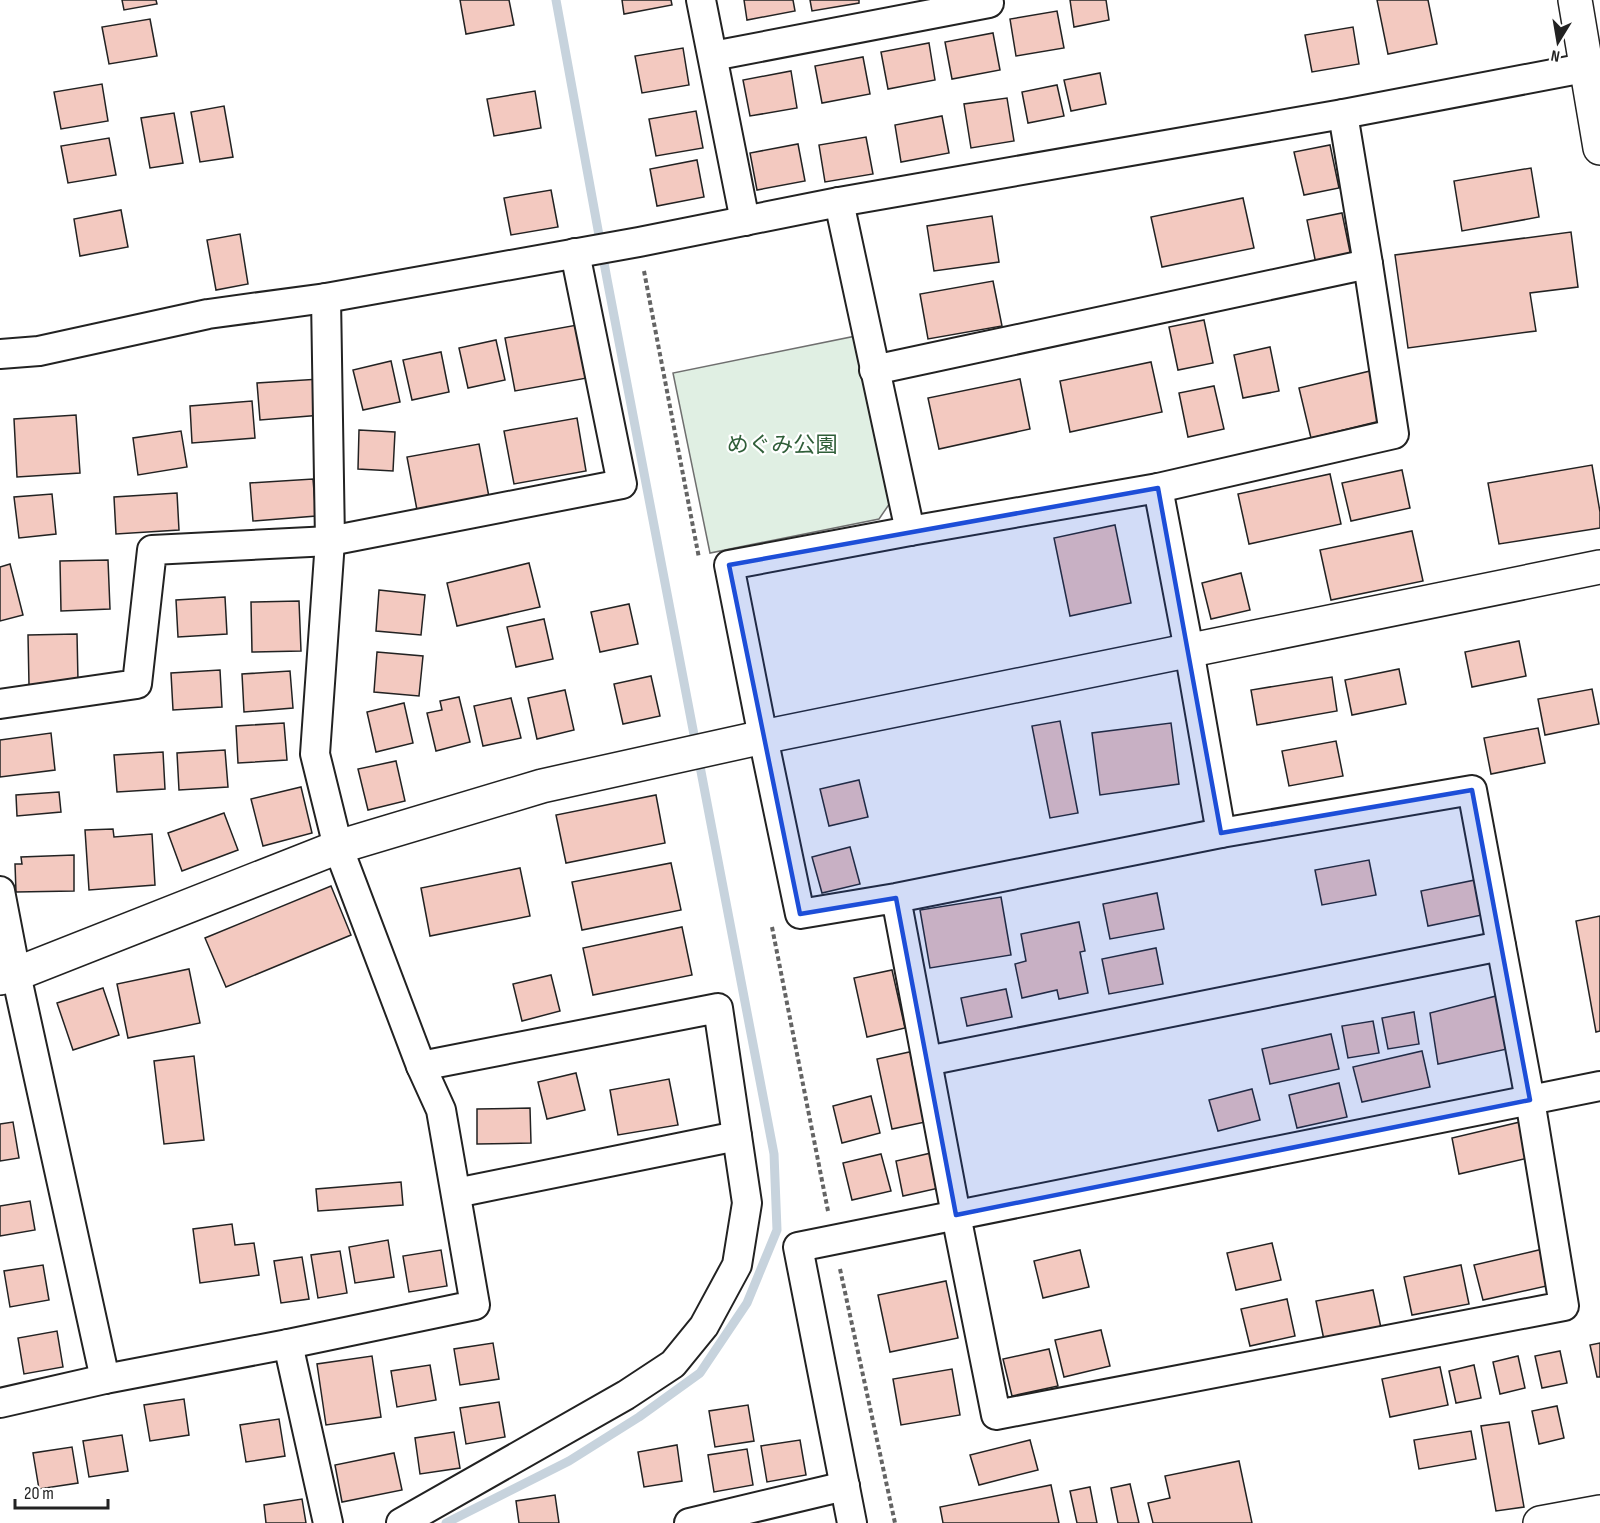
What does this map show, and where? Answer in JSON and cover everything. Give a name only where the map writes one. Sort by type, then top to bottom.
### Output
[{"type":"street","points":[[701,0],[746,221]]},
{"type":"street","points":[[713,56],[989,3],[988,0]]},
{"type":"street","points":[[1575,0],[1593,66],[1600,148]]},
{"type":"street","points":[[0,354],[39,351],[208,314],[326,298],[575,254],[839,202],[1343,114],[1593,66]]},
{"type":"street","points":[[896,898],[996,1415],[1564,1306],[1530,1100],[1472,789],[1221,833],[896,898],[800,914],[729,565],[1158,488],[1394,434],[1343,114]]},
{"type":"street","points":[[839,202],[910,531]]},
{"type":"street","points":[[0,704],[137,684],[152,550],[330,541],[622,484],[575,254]]},
{"type":"street","points":[[874,370],[1368,264]]},
{"type":"street","points":[[0,1403],[105,1379],[476,1305],[441,1110],[421,1066],[338,847],[315,754],[330,541],[326,298]]},
{"type":"street","points":[[1158,488],[1221,833]]},
{"type":"street","points":[[8,976],[338,847],[542,786],[763,737],[1600,567]]},
{"type":"street","points":[[0,891],[8,976],[105,1379]]},
{"type":"street","points":[[927,1061],[1501,946]]},
{"type":"street","points":[[401,1523],[626,1395],[673,1364],[704,1326],[737,1265],[747,1203],[718,1008],[421,1066]]},
{"type":"street","points":[[852,1523],[798,1247],[1600,1086]]},
{"type":"street","points":[[456,1193],[737,1136]]},
{"type":"street","points":[[288,1344],[328,1523]]},
{"type":"street","points":[[689,1523],[845,1486]]},
{"type":"street","points":[[1540,1523],[1600,1512]]},
{"type":"path","points":[[639,242],[701,569]]},
{"type":"path","points":[[770,916],[834,1239],[895,1523]]},
{"type":"highlighted area","points":[[1158,488],[1221,833],[1472,790],[1530,1100],[956,1215],[896,898],[800,914],[729,565]]},
{"type":"green space","name":"めぐみ公園","points":[[856,336],[890,503],[879,519],[710,553],[673,373]]},
{"type":"building","points":[[122,0],[156,0],[157,4],[124,10]]},
{"type":"building","points":[[460,0],[509,0],[514,25],[466,34]]},
{"type":"building","points":[[622,0],[671,0],[672,5],[624,14]]},
{"type":"building","points":[[744,0],[793,0],[795,11],[747,20]]},
{"type":"building","points":[[810,0],[859,0],[859,3],[812,11]]},
{"type":"building","points":[[1070,0],[1106,0],[1109,20],[1074,27]]},
{"type":"building","points":[[1377,0],[1428,0],[1437,44],[1388,54]]},
{"type":"building","points":[[1057,11],[1064,48],[1016,56],[1010,19]]},
{"type":"building","points":[[150,19],[157,56],[109,64],[102,27]]},
{"type":"building","points":[[1353,27],[1359,64],[1312,72],[1305,35]]},
{"type":"building","points":[[993,33],[1000,70],[952,79],[945,42]]},
{"type":"building","points":[[929,43],[935,80],[888,89],[881,52]]},
{"type":"building","points":[[683,48],[689,85],[642,93],[635,56]]},
{"type":"building","points":[[863,57],[870,94],[822,103],[815,66]]},
{"type":"building","points":[[791,71],[797,108],[750,116],[743,80]]},
{"type":"building","points":[[1100,73],[1106,104],[1071,111],[1064,80]]},
{"type":"building","points":[[102,84],[108,121],[61,129],[54,92]]},
{"type":"building","points":[[1057,85],[1064,116],[1028,123],[1022,92]]},
{"type":"building","points":[[535,91],[541,128],[494,136],[487,99]]},
{"type":"building","points":[[1007,98],[1014,141],[971,148],[964,104]]},
{"type":"building","points":[[224,106],[233,157],[200,162],[191,112]]},
{"type":"building","points":[[696,111],[703,148],[656,156],[649,119]]},
{"type":"building","points":[[174,113],[183,163],[150,168],[141,118]]},
{"type":"building","points":[[942,116],[949,153],[901,162],[895,125]]},
{"type":"building","points":[[866,137],[873,174],[825,182],[819,145]]},
{"type":"building","points":[[109,138],[116,175],[68,183],[61,146]]},
{"type":"building","points":[[798,144],[805,181],[757,190],[750,153]]},
{"type":"building","points":[[1330,145],[1339,188],[1304,195],[1294,152]]},
{"type":"building","points":[[697,160],[704,197],[657,206],[650,169]]},
{"type":"building","points":[[1531,168],[1539,217],[1462,231],[1454,181]]},
{"type":"building","points":[[551,190],[558,227],[511,235],[504,198]]},
{"type":"building","points":[[1243,198],[1254,248],[1162,267],[1151,217]]},
{"type":"building","points":[[121,210],[128,247],[80,256],[74,219]]},
{"type":"building","points":[[1342,213],[1351,257],[1316,264],[1307,220]]},
{"type":"building","points":[[992,216],[999,262],[934,271],[927,226]]},
{"type":"building","points":[[1571,232],[1578,287],[1530,293],[1536,331],[1408,348],[1395,255]]},
{"type":"building","points":[[240,234],[248,284],[216,290],[207,240]]},
{"type":"building","points":[[993,281],[1002,326],[928,339],[920,294]]},
{"type":"building","points":[[1204,320],[1213,363],[1178,370],[1169,327]]},
{"type":"building","points":[[577,325],[587,378],[515,391],[505,338]]},
{"type":"building","points":[[496,340],[505,380],[468,388],[459,348]]},
{"type":"building","points":[[1270,347],[1279,391],[1243,398],[1234,355]]},
{"type":"building","points":[[441,352],[449,392],[412,400],[403,360]]},
{"type":"building","points":[[391,361],[400,402],[363,410],[353,370]]},
{"type":"building","points":[[1151,362],[1162,412],[1070,432],[1060,381]]},
{"type":"building","points":[[1370,371],[1380,421],[1311,438],[1299,388]]},
{"type":"building","points":[[320,379],[322,415],[260,420],[257,383]]},
{"type":"building","points":[[1020,379],[1030,429],[939,449],[928,398]]},
{"type":"building","points":[[1214,386],[1224,429],[1188,437],[1179,393]]},
{"type":"building","points":[[252,401],[255,438],[192,443],[190,406]]},
{"type":"building","points":[[76,415],[80,473],[17,477],[14,419]]},
{"type":"building","points":[[577,418],[586,471],[514,484],[504,431]]},
{"type":"building","points":[[359,430],[395,432],[393,471],[358,469]]},
{"type":"building","points":[[181,431],[187,467],[138,475],[133,438]]},
{"type":"building","points":[[479,444],[489,497],[417,510],[407,457]]},
{"type":"building","points":[[1592,465],[1600,512],[1600,528],[1499,544],[1488,483]]},
{"type":"building","points":[[1402,470],[1410,508],[1351,521],[1342,483]]},
{"type":"building","points":[[1330,474],[1341,524],[1249,544],[1238,494]]},
{"type":"building","points":[[313,479],[316,516],[253,521],[250,483]]},
{"type":"building","points":[[177,493],[179,530],[116,534],[114,497]]},
{"type":"building","points":[[52,494],[56,534],[19,538],[14,497]]},
{"type":"building","points":[[1115,525],[1131,603],[1070,616],[1054,538]]},
{"type":"building","points":[[1412,531],[1423,581],[1331,600],[1320,550]]},
{"type":"building","points":[[108,560],[110,609],[61,611],[60,561]]},
{"type":"building","points":[[529,563],[540,607],[457,626],[447,583]]},
{"type":"building","points":[[10,564],[23,615],[0,621],[0,567]]},
{"type":"building","points":[[1241,573],[1250,610],[1211,619],[1202,583]]},
{"type":"building","points":[[379,590],[425,595],[421,635],[376,631]]},
{"type":"building","points":[[225,597],[227,634],[178,637],[176,600]]},
{"type":"building","points":[[299,601],[301,651],[252,652],[251,602]]},
{"type":"building","points":[[629,604],[638,644],[600,652],[591,612]]},
{"type":"building","points":[[544,619],[553,659],[516,667],[507,627]]},
{"type":"building","points":[[77,634],[78,681],[29,685],[28,635]]},
{"type":"building","points":[[1519,641],[1526,676],[1472,687],[1465,652]]},
{"type":"building","points":[[377,652],[423,656],[419,696],[374,692]]},
{"type":"building","points":[[1399,669],[1406,704],[1352,715],[1345,680]]},
{"type":"building","points":[[220,670],[222,707],[173,710],[171,673]]},
{"type":"building","points":[[290,671],[293,708],[244,712],[242,674]]},
{"type":"building","points":[[651,676],[660,716],[623,724],[614,684]]},
{"type":"building","points":[[1332,677],[1337,711],[1257,725],[1251,690]]},
{"type":"building","points":[[1592,689],[1599,724],[1545,735],[1538,699]]},
{"type":"building","points":[[565,690],[574,730],[537,739],[528,698]]},
{"type":"building","points":[[459,697],[470,742],[436,751],[427,713],[442,710],[440,701]]},
{"type":"building","points":[[511,698],[521,738],[483,746],[474,706]]},
{"type":"building","points":[[404,703],[413,743],[376,752],[367,712]]},
{"type":"building","points":[[1060,721],[1078,813],[1050,818],[1032,726]]},
{"type":"building","points":[[284,723],[287,760],[238,763],[236,726]]},
{"type":"building","points":[[1171,723],[1179,784],[1100,795],[1092,733]]},
{"type":"building","points":[[1538,728],[1545,763],[1491,774],[1484,738]]},
{"type":"building","points":[[51,733],[55,770],[0,777],[0,740]]},
{"type":"building","points":[[1336,741],[1343,776],[1289,786],[1282,751]]},
{"type":"building","points":[[225,750],[228,787],[179,790],[177,753]]},
{"type":"building","points":[[163,752],[165,789],[117,792],[114,755]]},
{"type":"building","points":[[396,761],[405,801],[368,810],[358,769]]},
{"type":"building","points":[[859,780],[868,817],[829,826],[820,789]]},
{"type":"building","points":[[301,787],[312,833],[263,846],[251,799]]},
{"type":"building","points":[[59,792],[61,812],[17,816],[16,795]]},
{"type":"building","points":[[656,795],[665,843],[566,863],[556,815]]},
{"type":"building","points":[[224,813],[238,850],[182,871],[168,833]]},
{"type":"building","points":[[113,829],[114,837],[152,834],[155,885],[89,890],[85,830]]},
{"type":"building","points":[[850,847],[860,884],[822,893],[812,857]]},
{"type":"building","points":[[74,855],[74,891],[16,892],[15,864],[22,864],[21,857]]},
{"type":"building","points":[[1369,860],[1376,895],[1322,905],[1315,870]]},
{"type":"building","points":[[671,863],[681,910],[582,930],[572,882]]},
{"type":"building","points":[[520,868],[530,916],[430,936],[421,888]]},
{"type":"building","points":[[1475,880],[1482,915],[1428,926],[1421,891]]},
{"type":"building","points":[[331,886],[351,935],[226,987],[205,938]]},
{"type":"building","points":[[1157,893],[1164,929],[1110,939],[1103,904]]},
{"type":"building","points":[[1001,897],[1011,955],[930,968],[920,910]]},
{"type":"building","points":[[1600,916],[1600,1031],[1596,1032],[1576,921]]},
{"type":"building","points":[[1079,922],[1085,951],[1080,952],[1088,993],[1059,999],[1057,990],[1022,998],[1015,964],[1026,961],[1021,934]]},
{"type":"building","points":[[682,927],[692,975],[593,995],[583,948]]},
{"type":"building","points":[[1156,948],[1163,984],[1109,994],[1102,959]]},
{"type":"building","points":[[189,969],[200,1023],[128,1038],[117,984]]},
{"type":"building","points":[[892,970],[905,1028],[867,1037],[854,978]]},
{"type":"building","points":[[551,975],[560,1011],[522,1021],[513,984]]},
{"type":"building","points":[[103,988],[119,1035],[73,1050],[57,1003]]},
{"type":"building","points":[[1006,989],[1012,1017],[967,1026],[961,998]]},
{"type":"building","points":[[1496,996],[1507,1049],[1438,1064],[1430,1013]]},
{"type":"building","points":[[1414,1012],[1419,1044],[1388,1049],[1382,1018]]},
{"type":"building","points":[[1373,1021],[1379,1053],[1348,1058],[1342,1026]]},
{"type":"building","points":[[1331,1034],[1339,1069],[1270,1084],[1262,1049]]},
{"type":"building","points":[[914,1051],[930,1121],[892,1129],[877,1059]]},
{"type":"building","points":[[1422,1051],[1430,1087],[1362,1102],[1353,1067]]},
{"type":"building","points":[[194,1056],[204,1140],[164,1144],[154,1061]]},
{"type":"building","points":[[576,1073],[585,1110],[547,1119],[538,1082]]},
{"type":"building","points":[[669,1079],[678,1125],[618,1135],[610,1090]]},
{"type":"building","points":[[1339,1083],[1347,1117],[1297,1128],[1289,1095]]},
{"type":"building","points":[[1252,1089],[1260,1120],[1218,1131],[1209,1100]]},
{"type":"building","points":[[871,1096],[880,1133],[842,1143],[833,1106]]},
{"type":"building","points":[[530,1108],[531,1143],[477,1144],[477,1109]]},
{"type":"building","points":[[13,1122],[19,1158],[0,1161],[0,1124]]},
{"type":"building","points":[[1520,1122],[1528,1158],[1459,1174],[1452,1138]]},
{"type":"building","points":[[931,1153],[939,1188],[903,1196],[896,1161]]},
{"type":"building","points":[[881,1154],[891,1191],[852,1200],[843,1163]]},
{"type":"building","points":[[401,1182],[403,1205],[318,1211],[316,1189]]},
{"type":"building","points":[[30,1201],[35,1230],[0,1236],[0,1206]]},
{"type":"building","points":[[232,1224],[235,1245],[254,1243],[259,1275],[200,1283],[193,1229]]},
{"type":"building","points":[[388,1240],[394,1277],[355,1283],[349,1247]]},
{"type":"building","points":[[1272,1243],[1281,1280],[1236,1290],[1227,1253]]},
{"type":"building","points":[[1543,1249],[1551,1285],[1483,1300],[1474,1265]]},
{"type":"building","points":[[441,1250],[447,1286],[409,1292],[403,1256]]},
{"type":"building","points":[[1080,1250],[1089,1287],[1043,1298],[1034,1261]]},
{"type":"building","points":[[340,1251],[347,1293],[318,1298],[311,1255]]},
{"type":"building","points":[[302,1257],[309,1299],[281,1303],[274,1261]]},
{"type":"building","points":[[43,1265],[49,1300],[10,1307],[4,1271]]},
{"type":"building","points":[[1461,1265],[1469,1304],[1412,1315],[1404,1277]]},
{"type":"building","points":[[946,1281],[958,1338],[890,1352],[878,1295]]},
{"type":"building","points":[[1373,1290],[1381,1328],[1324,1340],[1316,1301]]},
{"type":"building","points":[[1287,1299],[1295,1336],[1250,1346],[1241,1309]]},
{"type":"building","points":[[1101,1330],[1110,1366],[1064,1377],[1055,1340]]},
{"type":"building","points":[[57,1331],[63,1367],[24,1374],[18,1338]]},
{"type":"building","points":[[493,1343],[499,1379],[460,1385],[454,1349]]},
{"type":"building","points":[[1600,1343],[1600,1377],[1597,1377],[1590,1345]]},
{"type":"building","points":[[1049,1349],[1058,1386],[1012,1396],[1003,1359]]},
{"type":"building","points":[[1560,1351],[1567,1383],[1542,1388],[1535,1356]]},
{"type":"building","points":[[372,1356],[381,1417],[326,1425],[317,1364]]},
{"type":"building","points":[[1518,1356],[1525,1388],[1500,1394],[1493,1362]]},
{"type":"building","points":[[430,1365],[436,1400],[397,1407],[391,1371]]},
{"type":"building","points":[[1474,1365],[1481,1398],[1456,1403],[1449,1371]]},
{"type":"building","points":[[1440,1367],[1448,1405],[1390,1417],[1382,1379]]},
{"type":"building","points":[[952,1369],[960,1415],[901,1425],[893,1379]]},
{"type":"building","points":[[184,1399],[189,1435],[150,1441],[144,1405]]},
{"type":"building","points":[[499,1402],[505,1437],[466,1444],[460,1408]]},
{"type":"building","points":[[748,1405],[754,1441],[715,1447],[709,1411]]},
{"type":"building","points":[[1557,1406],[1564,1438],[1539,1444],[1532,1411]]},
{"type":"building","points":[[279,1419],[285,1456],[246,1462],[240,1425]]},
{"type":"building","points":[[1509,1422],[1524,1507],[1496,1511],[1481,1426]]},
{"type":"building","points":[[1471,1431],[1476,1459],[1419,1469],[1414,1440]]},
{"type":"building","points":[[454,1432],[460,1468],[420,1474],[415,1438]]},
{"type":"building","points":[[122,1435],[128,1471],[89,1477],[83,1441]]},
{"type":"building","points":[[800,1440],[806,1475],[767,1482],[761,1446]]},
{"type":"building","points":[[1030,1440],[1038,1470],[979,1485],[970,1455]]},
{"type":"building","points":[[677,1445],[682,1481],[644,1487],[638,1452]]},
{"type":"building","points":[[72,1447],[78,1483],[39,1489],[33,1453]]},
{"type":"building","points":[[747,1449],[753,1485],[714,1492],[708,1455]]},
{"type":"building","points":[[394,1453],[402,1490],[342,1502],[335,1465]]},
{"type":"building","points":[[1239,1461],[1252,1523],[1153,1523],[1148,1503],[1170,1498],[1165,1476]]},
{"type":"building","points":[[1130,1484],[1139,1523],[1118,1523],[1111,1488]]},
{"type":"building","points":[[1051,1485],[1059,1523],[943,1523],[940,1507]]},
{"type":"building","points":[[1090,1487],[1097,1523],[1077,1523],[1070,1491]]},
{"type":"building","points":[[555,1495],[559,1523],[519,1523],[516,1501]]},
{"type":"building","points":[[302,1499],[306,1523],[266,1523],[264,1505]]},
{"type":"waterway","points":[[446,1523],[569,1461],[639,1417],[700,1373],[747,1303],[777,1230],[774,1154],[556,0]]}]
